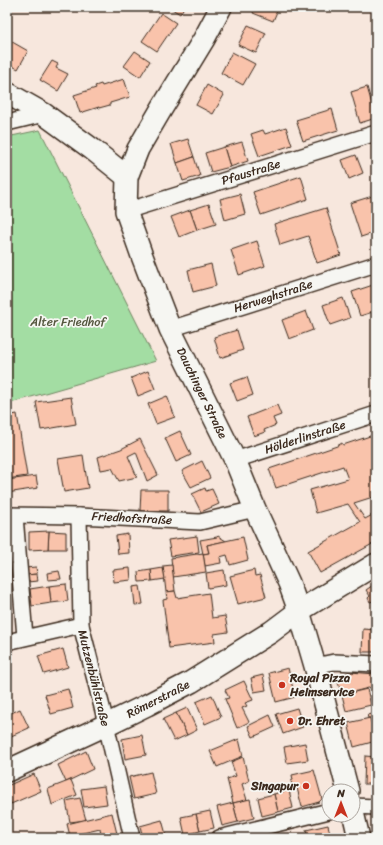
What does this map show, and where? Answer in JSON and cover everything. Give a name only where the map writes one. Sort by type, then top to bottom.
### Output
[{"type":"main road","name":"Dauchinger Straße","points":[[221,7],[204,39],[138,149],[127,177],[126,211],[170,329],[235,460],[299,611],[346,783]]},
{"type":"main road","points":[[7,93],[44,114],[127,177]]},
{"type":"main road","name":"Römerstraße","points":[[7,770],[146,706],[191,682],[271,632],[299,611],[376,564]]},
{"type":"main road","points":[[356,823],[359,838]]},
{"type":"street","points":[[7,123],[44,114]]},
{"type":"street","name":"Pfaustraße","points":[[126,211],[376,133]]},
{"type":"street","name":"Herweghstraße","points":[[170,329],[376,264]]},
{"type":"street","name":"Hölderlinstraße","points":[[235,460],[376,414]]},
{"type":"street","name":"Friedhofstraße","points":[[11,516],[79,516],[200,522],[255,509]]},
{"type":"street","points":[[11,516],[25,637]]},
{"type":"street","name":"Mutzenbühlstraße","points":[[79,516],[81,624],[132,838]]},
{"type":"street","points":[[7,642],[81,624]]},
{"type":"street","points":[[315,666],[334,662],[376,664]]},
{"type":"street","points":[[361,806],[376,807]]},
{"type":"street","points":[[219,838],[321,814]]},
{"type":"green space","name":"Alter Friedhof","points":[[40,130],[156,361],[7,404],[7,137]]},
{"type":"building","points":[[169,7],[184,7],[180,14]]},
{"type":"building","points":[[255,7],[279,7],[273,21],[253,13]]},
{"type":"building","points":[[161,13],[176,23],[157,51],[142,41]]},
{"type":"building","points":[[248,25],[266,33],[256,53],[238,45]]},
{"type":"building","points":[[7,39],[28,51],[18,69],[7,63]]},
{"type":"building","points":[[135,51],[150,61],[140,77],[124,66]]},
{"type":"building","points":[[232,52],[255,64],[243,85],[221,73]]},
{"type":"building","points":[[52,61],[58,64],[56,68],[68,74],[58,91],[40,80]]},
{"type":"building","points":[[124,79],[130,97],[110,103],[110,105],[80,113],[74,95],[96,88],[95,86],[101,84],[102,86]]},
{"type":"building","points":[[207,85],[224,95],[213,114],[196,105]]},
{"type":"building","points":[[367,87],[376,118],[360,123],[351,92]]},
{"type":"building","points":[[332,109],[338,130],[303,141],[296,120]]},
{"type":"building","points":[[286,127],[292,145],[259,156],[251,134],[263,130],[265,134]]},
{"type":"building","points":[[188,139],[194,157],[177,163],[171,144]]},
{"type":"building","points":[[242,142],[248,161],[230,167],[224,147]]},
{"type":"building","points":[[224,147],[230,167],[211,172],[205,153]]},
{"type":"building","points":[[356,155],[363,173],[349,179],[342,160]]},
{"type":"building","points":[[194,157],[200,176],[183,181],[177,163]]},
{"type":"building","points":[[301,176],[308,199],[261,215],[253,192]]},
{"type":"building","points":[[240,194],[245,214],[225,220],[220,199]]},
{"type":"building","points":[[376,195],[376,232],[361,237],[350,203]]},
{"type":"building","points":[[209,204],[216,224],[197,230],[190,210]]},
{"type":"building","points":[[326,208],[341,255],[317,263],[308,236],[280,245],[274,224]]},
{"type":"building","points":[[190,210],[197,230],[179,237],[171,217]]},
{"type":"building","points":[[257,241],[265,266],[239,275],[231,250]]},
{"type":"building","points":[[211,264],[216,286],[193,292],[188,270]]},
{"type":"building","points":[[376,284],[376,311],[360,316],[352,292]]},
{"type":"building","points":[[343,298],[350,318],[330,325],[323,305]]},
{"type":"building","points":[[306,311],[313,330],[289,339],[282,320]]},
{"type":"building","points":[[237,330],[243,350],[220,358],[214,337]]},
{"type":"building","points":[[148,371],[155,389],[138,396],[131,378]]},
{"type":"building","points":[[247,377],[253,395],[237,401],[230,383]]},
{"type":"building","points":[[167,396],[175,417],[156,424],[148,404]]},
{"type":"building","points":[[71,397],[76,424],[41,430],[36,402]]},
{"type":"building","points":[[277,405],[281,415],[273,418],[276,425],[264,430],[265,432],[254,436],[247,417]]},
{"type":"building","points":[[17,414],[27,476],[7,479],[7,416]]},
{"type":"building","points":[[180,431],[191,455],[176,462],[165,438]]},
{"type":"building","points":[[376,434],[376,496],[354,503],[365,519],[376,513],[376,542],[320,573],[308,551],[360,522],[348,504],[316,513],[310,490],[348,479],[343,466],[276,488],[269,469],[342,443],[343,445]]},
{"type":"building","points":[[140,439],[158,475],[147,481],[136,452],[128,456],[137,477],[119,481],[112,468],[101,470],[98,457],[121,449]]},
{"type":"building","points":[[83,455],[88,488],[64,492],[58,459]]},
{"type":"building","points":[[202,461],[210,478],[191,487],[182,471]]},
{"type":"building","points":[[36,476],[38,488],[7,493],[7,480]]},
{"type":"building","points":[[205,488],[206,491],[212,489],[219,504],[201,512],[192,494]]},
{"type":"building","points":[[141,490],[168,490],[168,511],[140,511]]},
{"type":"building","points":[[49,531],[66,532],[66,549],[48,549]]},
{"type":"building","points":[[49,531],[48,549],[29,550],[29,532]]},
{"type":"building","points":[[128,534],[129,553],[118,554],[116,536]]},
{"type":"building","points":[[197,536],[199,552],[171,556],[168,540]]},
{"type":"building","points":[[218,536],[226,541],[207,545],[209,553],[203,554],[200,540]]},
{"type":"building","points":[[243,537],[248,560],[230,565],[227,555],[220,557],[221,563],[205,566],[203,554],[209,553],[207,545]]},
{"type":"building","points":[[203,553],[206,572],[173,577],[171,558]]},
{"type":"building","points":[[172,565],[175,591],[166,592],[163,566]]},
{"type":"building","points":[[36,567],[37,574],[26,575],[25,568]]},
{"type":"building","points":[[130,568],[131,580],[114,582],[113,570]]},
{"type":"building","points":[[163,568],[165,579],[152,581],[151,570]]},
{"type":"building","points":[[151,570],[152,581],[139,582],[138,572]]},
{"type":"building","points":[[224,570],[226,585],[208,588],[206,573]]},
{"type":"building","points":[[254,570],[255,576],[260,575],[266,597],[238,604],[230,576]]},
{"type":"building","points":[[59,571],[61,579],[48,580],[47,573]]},
{"type":"building","points":[[37,574],[38,581],[27,582],[26,575]]},
{"type":"building","points":[[376,583],[376,606],[373,601],[370,602],[368,598],[370,596],[366,590]]},
{"type":"building","points":[[66,584],[68,601],[51,603],[49,586]]},
{"type":"building","points":[[49,586],[51,603],[32,606],[30,589]]},
{"type":"building","points":[[140,586],[143,604],[135,605],[133,587]]},
{"type":"building","points":[[175,591],[177,598],[209,593],[212,618],[225,616],[228,632],[214,634],[215,642],[169,648],[163,600],[167,599],[166,592]]},
{"type":"building","points":[[363,629],[376,630],[376,652],[362,652]]},
{"type":"building","points":[[63,649],[68,667],[44,674],[38,656]]},
{"type":"building","name":"Royal Pizza Heimservice","points":[[288,668],[295,697],[276,702],[269,673]]},
{"type":"building","points":[[350,672],[376,674],[376,686],[342,695],[336,676]]},
{"type":"building","points":[[263,675],[266,690],[254,692],[251,678]]},
{"type":"building","points":[[244,681],[253,700],[245,703],[247,706],[242,708],[249,722],[237,728],[225,699],[229,698],[225,690]]},
{"type":"building","points":[[68,689],[73,708],[51,714],[45,695]]},
{"type":"building","points":[[367,689],[371,705],[346,711],[342,695]]},
{"type":"building","points":[[212,695],[221,717],[205,724],[196,702]]},
{"type":"building","points":[[187,708],[197,730],[187,735],[176,713]]},
{"type":"building","name":"Dr. Ehret","points":[[297,708],[303,727],[283,734],[276,714]]},
{"type":"building","points":[[20,709],[29,728],[9,737],[7,733],[7,715]]},
{"type":"building","points":[[176,713],[187,735],[174,741],[163,719]]},
{"type":"building","points":[[376,713],[376,728],[373,729],[370,718],[368,718],[367,715]]},
{"type":"building","points":[[270,715],[275,727],[253,737],[248,726]]},
{"type":"building","points":[[370,718],[376,741],[354,747],[348,723]]},
{"type":"building","points":[[142,735],[146,755],[125,759],[122,739]]},
{"type":"building","points":[[239,739],[243,756],[217,767],[210,751]]},
{"type":"building","points":[[305,743],[308,760],[287,763],[284,747]]},
{"type":"building","points":[[86,751],[93,769],[66,782],[58,765]]},
{"type":"building","points":[[365,756],[376,757],[376,784],[364,784]]},
{"type":"building","points":[[243,757],[249,781],[242,784],[247,800],[233,803],[227,779],[236,776],[231,762]]},
{"type":"building","name":"Singapur","points":[[314,770],[321,800],[302,807],[297,788],[295,789],[292,785],[292,775]]},
{"type":"building","points":[[151,772],[156,794],[134,799],[129,777]]},
{"type":"building","points":[[34,774],[41,791],[11,804],[7,795],[7,786]]},
{"type":"building","points":[[71,780],[77,795],[52,805],[48,789]]},
{"type":"building","points":[[104,786],[107,804],[84,807],[81,789]]},
{"type":"building","points":[[289,790],[293,808],[278,812],[274,794]]},
{"type":"building","points":[[274,794],[278,812],[262,816],[258,798]]},
{"type":"building","points":[[80,798],[86,820],[70,822],[66,801]]},
{"type":"building","points":[[250,799],[254,818],[238,822],[233,803]]},
{"type":"building","points":[[233,803],[238,822],[222,826],[217,807]]},
{"type":"building","points":[[210,811],[214,828],[200,831],[196,814]]},
{"type":"building","points":[[112,813],[118,838],[92,838],[101,835],[100,829],[70,836],[67,824]]},
{"type":"building","points":[[196,814],[200,831],[185,835],[181,817]]},
{"type":"building","points":[[162,820],[167,838],[143,838],[140,826]]},
{"type":"building","points":[[328,825],[331,838],[308,838],[306,830]]},
{"type":"place","name":"Royal Pizza Heimservice","points":[[282,685]]},
{"type":"place","name":"Dr. Ehret","points":[[290,721]]},
{"type":"place","name":"Singapur","points":[[306,786]]}]
